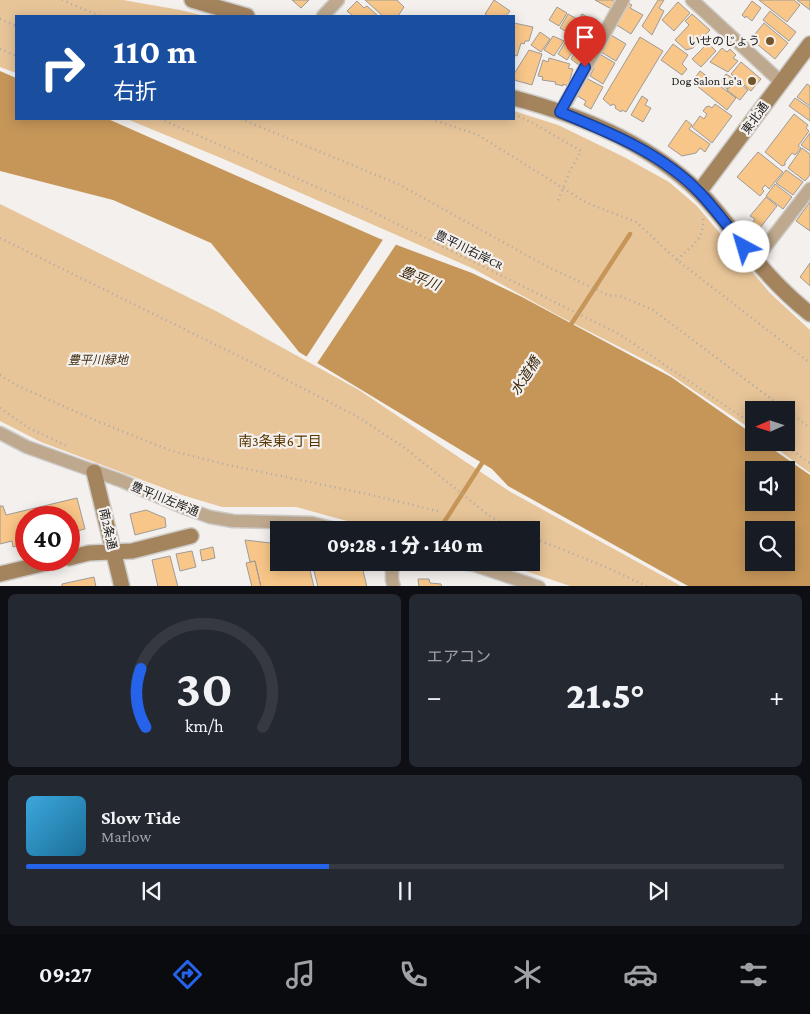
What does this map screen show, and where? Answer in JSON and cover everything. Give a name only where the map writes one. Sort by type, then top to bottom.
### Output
[{"type":"street","points":[[192,0],[244,15]]},
{"type":"street","points":[[324,15],[338,0]]},
{"type":"street","points":[[560,112],[623,0]]},
{"type":"street","points":[[692,0],[781,82]]},
{"type":"street","name":"東北通","points":[[699,192],[810,44]]},
{"type":"street","points":[[515,98],[560,112],[630,143],[682,176],[699,192],[784,293],[810,314]]},
{"type":"street","points":[[755,260],[810,189]]},
{"type":"street","name":"豊平川左岸通","points":[[0,433],[27,447],[122,481],[184,508],[210,517],[233,521],[270,522]]},
{"type":"street","name":"南2条通","points":[[94,472],[122,586]]},
{"type":"street","points":[[80,555],[89,553],[132,551],[192,536]]},
{"type":"street","points":[[0,574],[15,570]]},
{"type":"street","points":[[392,571],[394,586]]},
{"type":"street","points":[[493,571],[539,586]]},
{"type":"path","points":[[62,0],[98,15]]},
{"type":"path","points":[[0,19],[15,26]]},
{"type":"path","points":[[0,49],[15,56]]},
{"type":"path","points":[[515,114],[581,151],[558,201]]},
{"type":"path","name":"豊平川右岸CR","points":[[162,120],[363,207],[619,334],[745,419]]},
{"type":"path","points":[[243,120],[398,184],[548,267],[608,295],[620,296],[652,310],[774,401]]},
{"type":"path","points":[[434,120],[478,135],[587,203],[636,222],[676,260],[810,363]]},
{"type":"path","points":[[676,260],[702,235],[704,227],[702,215]]},
{"type":"path","points":[[0,238],[276,374],[358,417],[405,448],[498,521]]},
{"type":"path","points":[[0,375],[18,386],[99,422],[172,451],[441,512]]},
{"type":"path","points":[[0,408],[27,427],[74,450]]},
{"type":"path","points":[[795,417],[810,428]]},
{"type":"path","points":[[793,451],[810,463]]},
{"type":"path","points":[[540,541],[648,586]]},
{"type":"green space","points":[[0,0],[123,0],[201,15],[15,15],[15,73],[0,67]]},
{"type":"green space","points":[[515,111],[558,125],[624,157],[669,182],[697,206],[770,293],[810,330],[810,473],[780,451],[795,451],[795,401],[745,401],[745,425],[662,369],[559,316],[474,269],[129,120],[515,120]]},
{"type":"green space","name":"豊平川緑地","points":[[0,204],[216,311],[359,390],[509,491],[681,586],[570,586],[526,571],[540,571],[540,521],[347,521],[296,507],[222,507],[182,495],[41,442],[0,421]]},
{"type":"water","name":"豊平川","points":[[0,71],[15,78],[15,120],[110,120],[378,238],[472,273],[522,297],[671,377],[745,429],[745,451],[776,451],[790,461],[745,461],[745,511],[795,511],[795,465],[810,475],[810,586],[688,586],[508,486],[492,469],[299,352],[211,243],[113,200],[0,171]]},
{"type":"pier","points":[[384,238],[397,243],[316,365],[305,359]]},
{"type":"building","points":[[292,0],[309,0],[301,8]]},
{"type":"building","points":[[365,0],[397,0],[404,7],[399,15],[382,15]]},
{"type":"building","points":[[494,0],[510,11],[507,15],[485,14]]},
{"type":"building","points":[[595,0],[612,0],[617,3],[613,10]]},
{"type":"building","points":[[658,0],[664,0],[659,8],[664,11],[652,35],[642,26]]},
{"type":"building","points":[[759,0],[794,0],[800,5],[787,22]]},
{"type":"building","points":[[797,0],[810,0],[810,10]]},
{"type":"building","points":[[357,1],[364,8],[367,6],[377,15],[352,15],[347,11]]},
{"type":"building","points":[[752,1],[761,8],[752,21],[742,15]]},
{"type":"building","points":[[678,2],[690,13],[674,31],[662,20]]},
{"type":"building","points":[[628,3],[632,5],[630,8],[643,15],[631,34],[615,24]]},
{"type":"building","points":[[557,7],[567,13],[559,26],[549,20]]},
{"type":"building","points":[[770,11],[796,32],[789,41],[763,20]]},
{"type":"building","points":[[568,14],[577,19],[569,33],[560,28]]},
{"type":"building","points":[[582,14],[591,19],[584,32],[574,27]]},
{"type":"building","points":[[692,14],[710,30],[693,48],[686,50],[675,40],[689,25],[685,21]]},
{"type":"building","points":[[592,19],[602,25],[594,39],[584,33]]},
{"type":"building","points":[[515,23],[533,27],[529,41],[525,41],[524,44],[521,43],[517,56],[515,55]]},
{"type":"building","name":"いせのじょう","points":[[764,23],[788,43],[775,59],[751,39]]},
{"type":"building","points":[[540,32],[550,39],[541,52],[531,45]]},
{"type":"building","points":[[611,35],[626,44],[616,61],[601,52]]},
{"type":"building","points":[[553,36],[564,41],[554,56],[544,50]]},
{"type":"building","points":[[640,37],[663,51],[626,112],[622,110],[621,112],[615,108],[616,106],[612,104],[611,106],[603,99]]},
{"type":"building","points":[[566,41],[575,48],[567,60],[558,54]]},
{"type":"building","points":[[708,43],[716,51],[701,67],[692,59]]},
{"type":"building","points":[[673,44],[688,55],[682,64],[687,69],[682,75],[661,60]]},
{"type":"building","points":[[722,48],[727,52],[730,49],[736,55],[733,58],[738,61],[728,72],[710,62]]},
{"type":"building","points":[[529,50],[542,54],[532,85],[515,80],[515,72]]},
{"type":"building","points":[[576,50],[585,55],[579,65],[571,59]]},
{"type":"building","points":[[598,53],[615,63],[603,84],[590,76],[594,68],[591,66]]},
{"type":"building","points":[[549,58],[570,64],[568,68],[573,69],[568,86],[542,80],[543,77],[538,76],[543,60],[548,62]]},
{"type":"building","points":[[741,62],[761,79],[751,91],[731,74]]},
{"type":"building","points":[[700,71],[736,98],[727,110],[692,82]]},
{"type":"building","points":[[726,74],[734,79],[727,89],[719,83]]},
{"type":"building","points":[[584,77],[603,87],[591,109],[584,105],[586,101],[574,94]]},
{"type":"building","points":[[736,80],[748,90],[740,100],[727,90]]},
{"type":"building","points":[[807,84],[810,86],[810,106],[797,97]]},
{"type":"building","points":[[642,96],[648,100],[645,105],[651,108],[643,122],[631,115]]},
{"type":"building","points":[[795,98],[810,108],[810,121],[789,106]]},
{"type":"building","points":[[715,104],[732,116],[712,143],[692,127],[700,116],[704,119],[707,114],[703,111],[706,107],[712,108]]},
{"type":"building","points":[[794,114],[808,125],[806,128],[809,131],[798,146],[801,148],[795,155],[792,153],[785,162],[785,165],[782,166],[765,152]]},
{"type":"building","points":[[686,120],[692,125],[689,129],[710,144],[705,152],[700,148],[696,153],[682,156],[668,146]]},
{"type":"building","points":[[810,133],[810,151],[801,145]]},
{"type":"building","points":[[802,148],[810,154],[810,175],[805,181],[788,168]]},
{"type":"building","points":[[758,152],[783,172],[769,189],[765,185],[762,189],[764,191],[760,196],[737,177]]},
{"type":"building","points":[[786,170],[803,182],[793,195],[776,183]]},
{"type":"building","points":[[775,184],[792,197],[783,209],[766,196]]},
{"type":"building","points":[[766,197],[777,206],[760,228],[752,223],[755,219],[750,216]]},
{"type":"building","points":[[810,202],[810,231],[796,221]]},
{"type":"building","points":[[810,263],[810,286],[800,277]]},
{"type":"building","points":[[77,498],[79,506],[44,506]]},
{"type":"building","points":[[0,506],[3,506],[6,515],[15,513],[15,547],[13,547],[12,541],[0,544]]},
{"type":"building","points":[[80,510],[85,529],[80,530]]},
{"type":"building","points":[[146,510],[165,518],[166,527],[135,535],[130,514]]},
{"type":"building","points":[[245,540],[270,543],[270,571],[310,571],[314,586],[261,586],[255,561],[250,562]]},
{"type":"building","points":[[213,547],[215,558],[202,561],[200,550]]},
{"type":"building","points":[[192,551],[196,567],[180,571],[176,554]]},
{"type":"building","points":[[170,556],[178,586],[158,586],[152,560]]},
{"type":"building","points":[[255,561],[261,586],[252,586],[246,563]]},
{"type":"building","points":[[314,571],[363,571],[367,586],[318,586]]},
{"type":"building","points":[[94,577],[96,586],[62,586],[62,584]]},
{"type":"building","points":[[418,579],[429,579],[430,583],[441,584],[442,586],[419,586]]},
{"type":"waterway","name":"水道橋","points":[[568,329],[630,234]]},
{"type":"waterway","name":"水道橋","points":[[445,521],[484,460]]},
{"type":"place","name":"いせのじょう","points":[[770,41]]},
{"type":"place","name":"Dog Salon Le'a","points":[[752,81]]},
{"type":"district","name":"南3条東6丁目","points":[[280,441]]},
{"type":"route","points":[[585,67],[560,112],[630,143],[682,176],[699,192],[744,247]]}]
